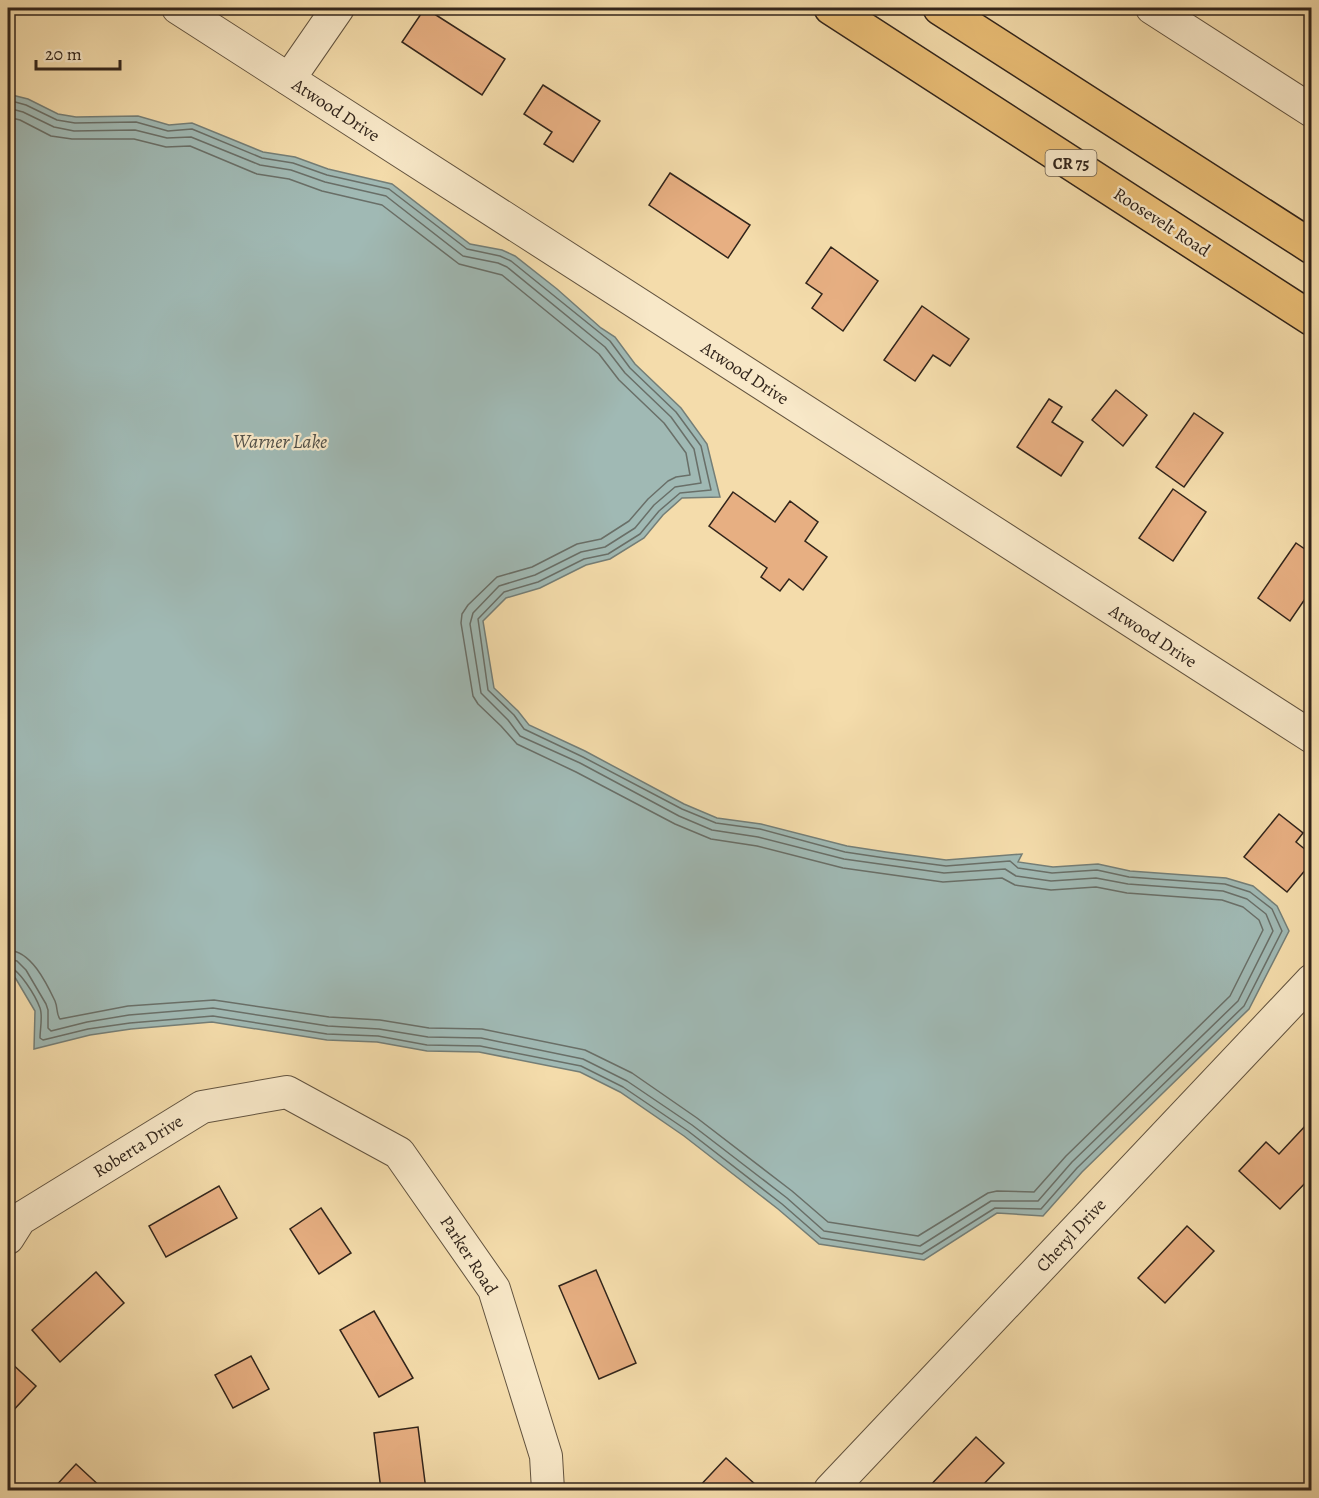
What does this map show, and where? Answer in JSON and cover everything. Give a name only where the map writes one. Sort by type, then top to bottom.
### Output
[{"type":"main road","name":"Roosevelt Road","points":[[831,8],[1311,319]]},
{"type":"main road","points":[[940,8],[1311,248]]},
{"type":"street","name":"Atwood Drive","points":[[178,8],[1311,737]]},
{"type":"street","points":[[289,79],[338,8]]},
{"type":"street","points":[[1152,8],[1311,111]]},
{"type":"street","name":"Cheryl Drive","points":[[830,1491],[1311,980]]},
{"type":"street","name":"Roberta Drive","points":[[8,1238],[20,1219],[202,1107],[287,1092]]},
{"type":"street","name":"Parker Road","points":[[287,1092],[399,1153],[494,1289],[546,1456],[548,1491]]},
{"type":"water","name":"Warner Lake","points":[[8,94],[28,99],[58,114],[76,117],[138,116],[169,125],[192,123],[263,152],[295,157],[328,169],[392,184],[470,244],[502,250],[515,256],[601,328],[615,337],[635,364],[681,408],[707,444],[720,497],[682,498],[663,515],[644,538],[610,559],[586,565],[540,588],[506,598],[483,621],[494,688],[529,725],[585,751],[684,804],[717,818],[761,824],[847,846],[946,860],[1022,854],[1018,862],[1053,867],[1098,864],[1130,871],[1226,878],[1253,886],[1277,906],[1289,931],[1249,1009],[1082,1172],[1043,1216],[997,1213],[924,1260],[819,1244],[684,1136],[620,1092],[580,1072],[479,1052],[427,1051],[377,1042],[327,1040],[212,1022],[90,1035],[34,1049],[35,1011],[8,970]]},
{"type":"building","points":[[425,8],[505,59],[482,95],[402,42]]},
{"type":"building","points":[[543,85],[600,121],[573,162],[544,144],[552,132],[524,114]]},
{"type":"building","points":[[670,173],[750,225],[728,258],[649,205]]},
{"type":"building","points":[[831,247],[878,281],[843,331],[812,308],[822,294],[806,283]]},
{"type":"building","points":[[922,306],[969,339],[950,366],[933,355],[915,381],[884,360]]},
{"type":"building","points":[[1116,390],[1147,415],[1123,446],[1092,420]]},
{"type":"building","points":[[1049,399],[1062,407],[1052,422],[1083,442],[1061,476],[1017,447]]},
{"type":"building","points":[[1194,413],[1223,433],[1184,487],[1156,467]]},
{"type":"building","points":[[1173,489],[1206,512],[1173,561],[1139,538]]},
{"type":"building","points":[[733,492],[775,522],[790,501],[818,522],[805,541],[827,557],[803,590],[789,579],[780,591],[761,577],[767,568],[709,526]]},
{"type":"building","points":[[1296,543],[1312,554],[1312,599],[1307,596],[1290,621],[1258,598]]},
{"type":"building","points":[[1279,814],[1303,833],[1296,842],[1312,855],[1312,862],[1287,892],[1244,857]]},
{"type":"building","points":[[1307,1124],[1312,1128],[1312,1176],[1280,1209],[1239,1171],[1266,1142],[1279,1154]]},
{"type":"building","points":[[219,1186],[237,1218],[166,1257],[149,1226]]},
{"type":"building","points":[[321,1208],[351,1253],[319,1274],[290,1229]]},
{"type":"building","points":[[1187,1226],[1214,1251],[1165,1303],[1138,1278]]},
{"type":"building","points":[[596,1270],[636,1363],[599,1379],[559,1286]]},
{"type":"building","points":[[96,1272],[124,1303],[60,1362],[32,1330]]},
{"type":"building","points":[[374,1311],[413,1378],[379,1397],[340,1330]]},
{"type":"building","points":[[251,1356],[269,1389],[233,1408],[215,1375]]},
{"type":"building","points":[[8,1360],[36,1386],[8,1416]]},
{"type":"building","points":[[418,1427],[426,1490],[381,1490],[374,1433]]},
{"type":"building","points":[[976,1437],[1004,1463],[978,1490],[926,1490]]},
{"type":"building","points":[[726,1458],[756,1485],[751,1490],[696,1490]]},
{"type":"building","points":[[76,1464],[104,1490],[52,1490]]}]
